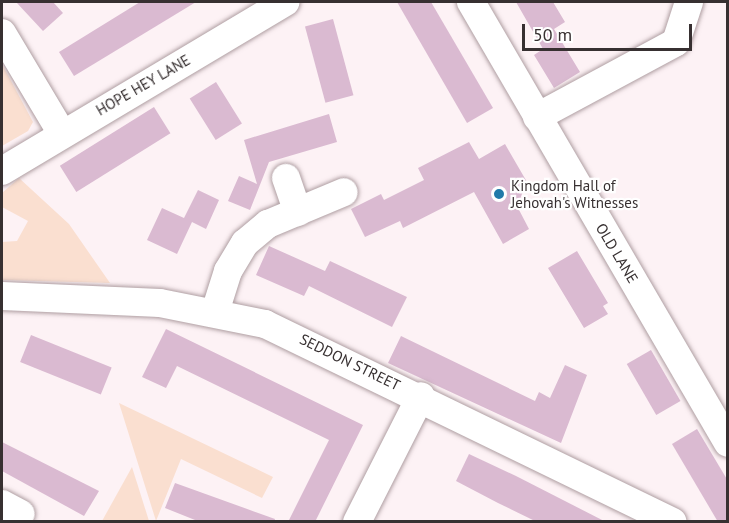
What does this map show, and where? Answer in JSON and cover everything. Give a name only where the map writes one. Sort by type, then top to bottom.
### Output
[{"type":"street","name":"HOPE HEY LANE","points":[[2,171],[61,132],[286,2]]},
{"type":"street","name":"OLD LANE","points":[[471,2],[728,443]]},
{"type":"street","points":[[537,117],[676,42],[689,2]]},
{"type":"street","points":[[2,33],[61,132]]},
{"type":"street","points":[[286,178],[298,212]]},
{"type":"street","points":[[215,312],[228,271],[245,243],[268,224],[344,192]]},
{"type":"street","name":"SEDDON STREET","points":[[2,296],[90,297],[215,312],[295,334],[672,522]]},
{"type":"street","points":[[357,522],[421,396]]},
{"type":"shaded area","points":[[2,64],[33,122],[28,131],[2,146]]},
{"type":"shaded area","points":[[19,178],[69,224],[110,283],[2,280],[2,242],[17,241],[28,221],[2,207],[2,193]]},
{"type":"shaded area","points":[[119,403],[273,477],[262,498],[181,459],[156,521]]},
{"type":"shaded area","points":[[132,467],[149,521],[102,521]]},
{"type":"building","points":[[16,2],[53,2],[63,13],[43,31]]},
{"type":"building","points":[[140,2],[196,2],[74,76],[59,52]]},
{"type":"building","points":[[397,2],[431,2],[493,108],[467,123]]},
{"type":"building","points":[[516,2],[553,2],[565,22],[554,29],[580,72],[554,88],[534,55],[543,49]]},
{"type":"building","points":[[333,19],[353,95],[325,103],[305,27]]},
{"type":"building","points":[[216,82],[242,124],[216,140],[190,98]]},
{"type":"building","points":[[154,107],[170,133],[76,192],[60,166]]},
{"type":"building","points":[[329,114],[337,142],[269,162],[250,210],[228,201],[239,176],[257,184],[244,140]]},
{"type":"building","points":[[469,142],[479,159],[505,144],[527,182],[517,206],[529,229],[503,244],[474,192],[403,228],[400,221],[365,237],[351,209],[381,194],[384,200],[424,180],[418,168]]},
{"type":"building","points":[[198,190],[219,200],[206,229],[192,222],[177,254],[147,240],[162,208],[184,218]]},
{"type":"building","points":[[269,246],[325,271],[330,261],[407,297],[392,327],[309,286],[304,296],[256,275]]},
{"type":"building","points":[[577,251],[608,303],[603,306],[608,314],[584,328],[548,268]]},
{"type":"building","points":[[166,329],[363,425],[315,522],[288,522],[329,440],[177,366],[166,388],[142,377]]},
{"type":"building","points":[[31,335],[112,368],[101,394],[20,362]]},
{"type":"building","points":[[401,336],[535,401],[539,392],[550,398],[565,365],[587,375],[561,443],[388,363]]},
{"type":"building","points":[[651,350],[680,401],[656,415],[627,364]]},
{"type":"building","points":[[697,429],[728,481],[728,522],[718,522],[672,444]]},
{"type":"building","points":[[2,442],[99,491],[84,516],[2,471]]},
{"type":"building","points":[[469,454],[606,522],[537,522],[498,503],[456,481]]},
{"type":"building","points":[[175,483],[275,519],[274,522],[200,522],[165,508]]},
{"type":"place","name":"Kingdom Hall of Jehovah's Witnesses","points":[[499,194]]}]
